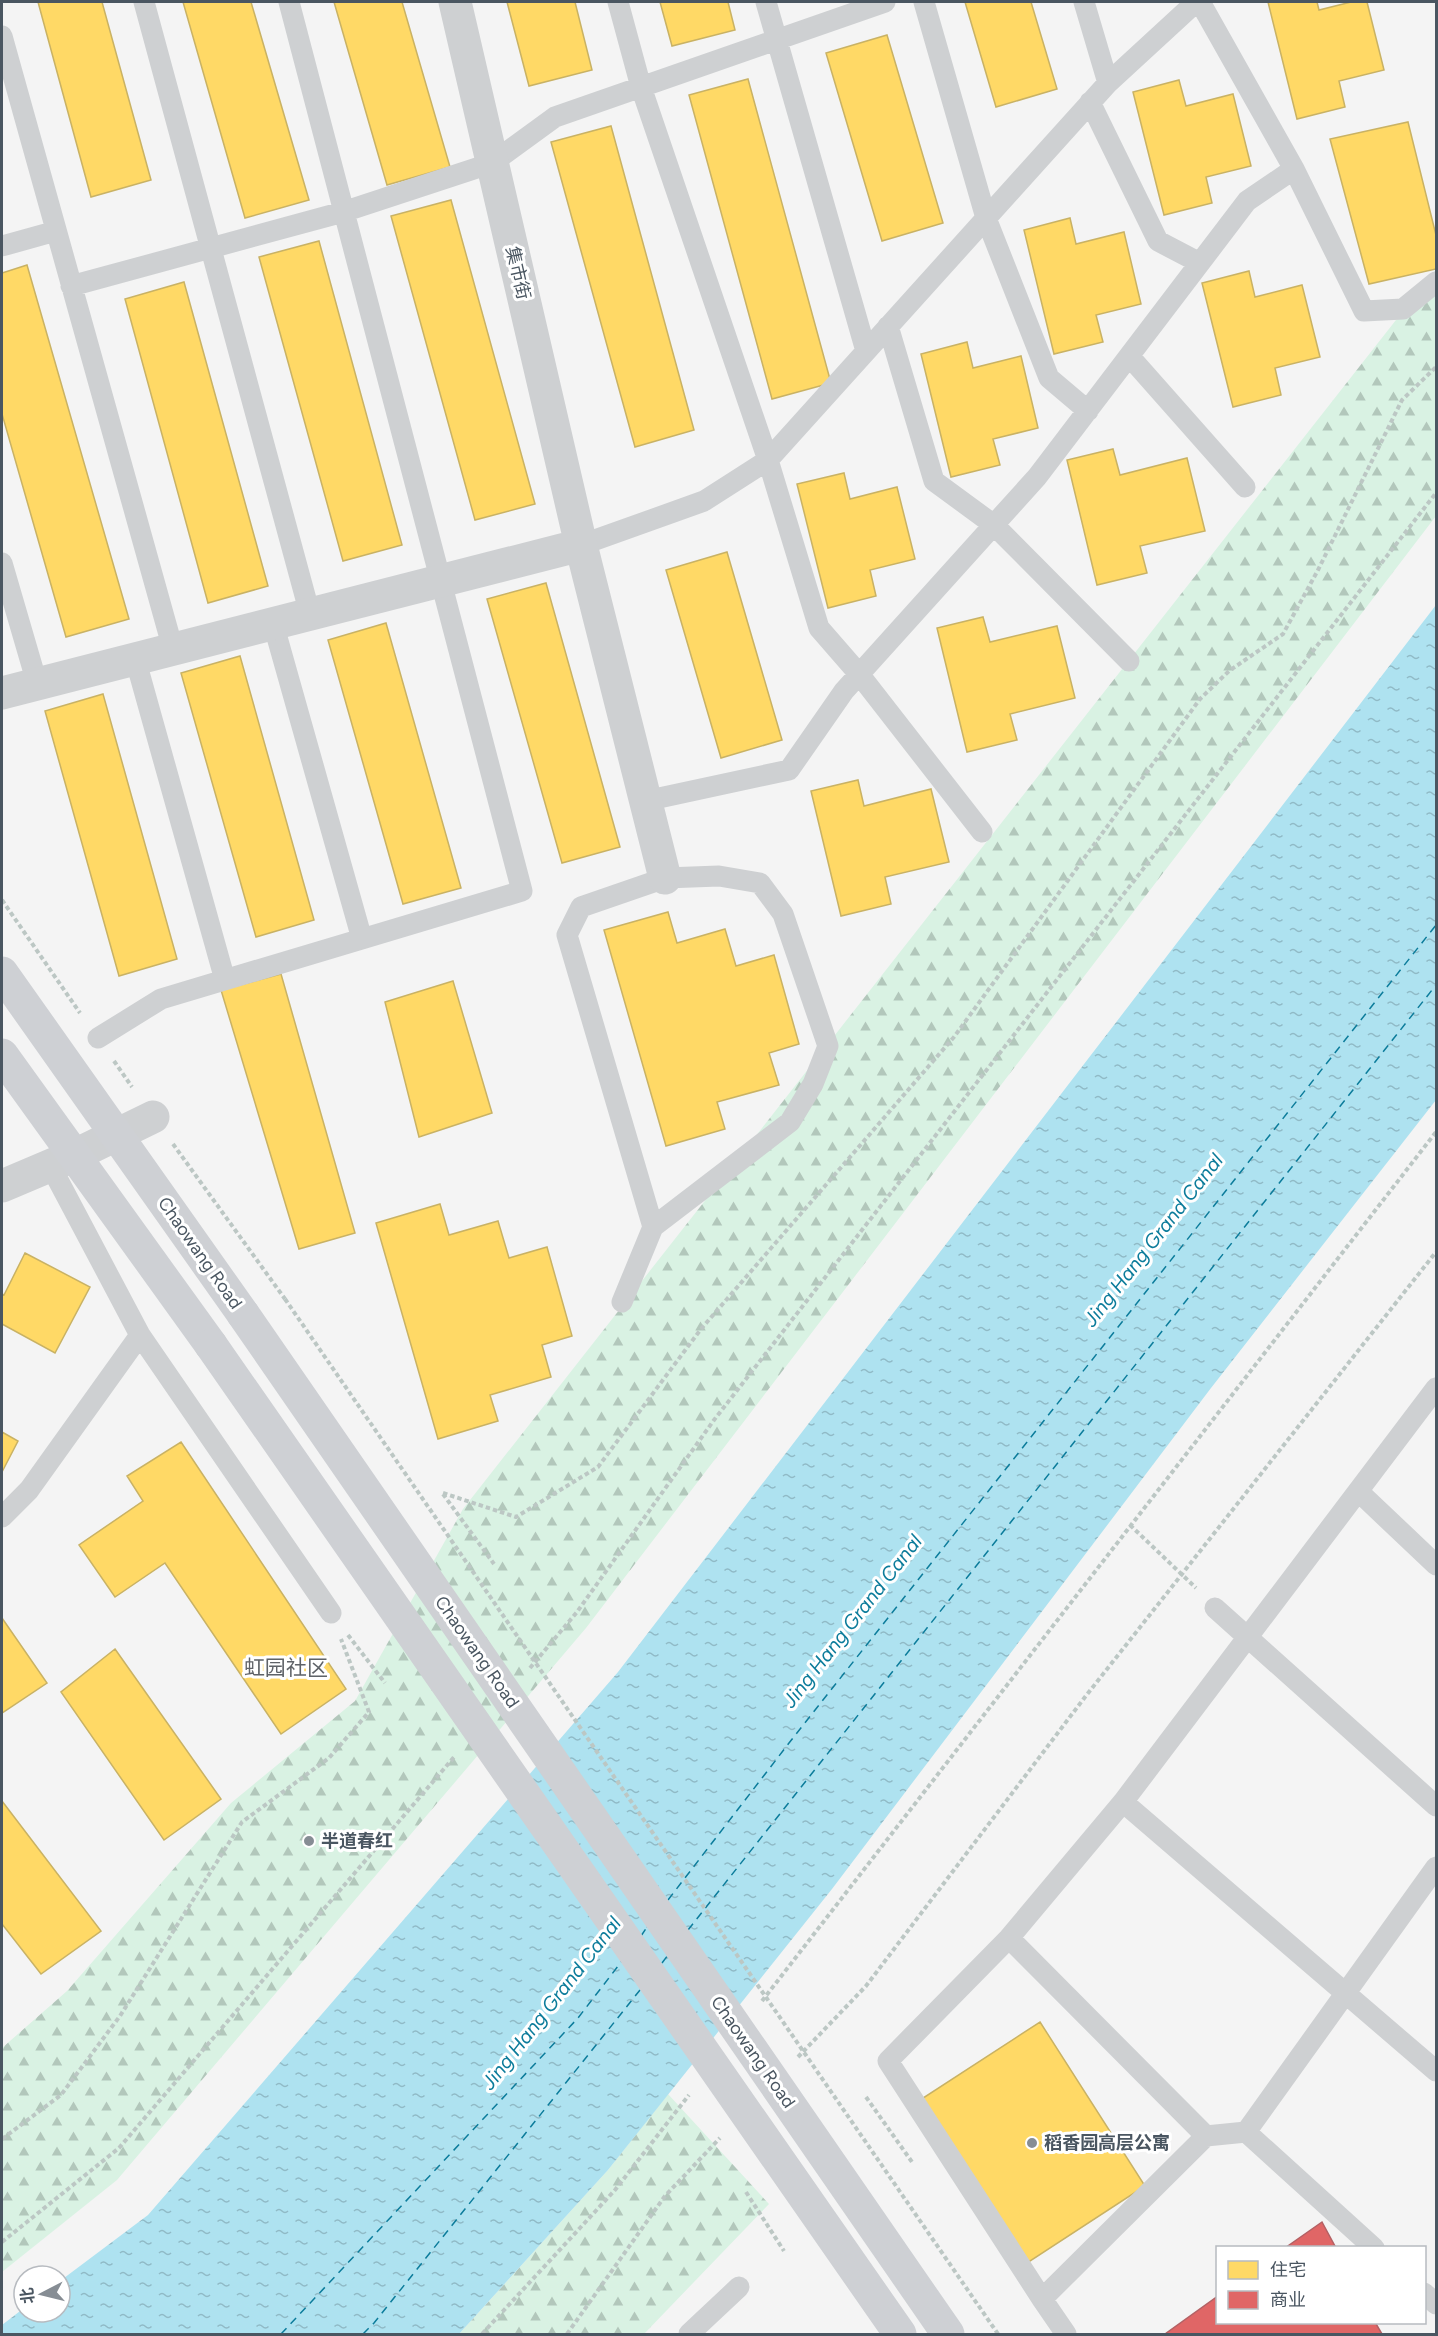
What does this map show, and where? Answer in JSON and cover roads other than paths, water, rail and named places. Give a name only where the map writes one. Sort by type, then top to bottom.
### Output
[{"type":"main road","name":"Chaowang Road","points":[[2,973],[243,1314],[948,2334]]},
{"type":"main road","points":[[2,1055],[62,1161],[211,1345],[900,2334]]},
{"type":"street","name":"集市街","points":[[455,2],[581,545],[665,878]]},
{"type":"street","points":[[2,693],[581,545]]},
{"type":"street","points":[[2,1186],[62,1161],[153,1117]]},
{"type":"lane","points":[[144,2],[310,614]]},
{"type":"lane","points":[[98,1038],[161,999],[522,891],[289,2]]},
{"type":"lane","points":[[618,2],[641,87],[768,460],[819,628],[859,674],[982,832]]},
{"type":"lane","points":[[766,2],[866,351]]},
{"type":"lane","points":[[71,286],[344,212],[492,163],[555,117],[885,2]]},
{"type":"lane","points":[[924,2],[986,218],[1049,378],[1088,411]]},
{"type":"lane","points":[[1084,2],[1108,83]]},
{"type":"lane","points":[[581,545],[704,501],[768,460],[1090,102],[1198,2],[1294,170],[1364,311],[1403,309],[1437,282]]},
{"type":"lane","points":[[2,36],[173,649]]},
{"type":"lane","points":[[1090,102],[1158,241],[1200,263]]},
{"type":"lane","points":[[645,801],[789,770],[844,691],[1038,477],[1247,201],[1294,170]]},
{"type":"lane","points":[[2,246],[56,231]]},
{"type":"lane","points":[[888,326],[933,481],[994,525],[1129,661]]},
{"type":"lane","points":[[1130,357],[1245,488]]},
{"type":"lane","points":[[2,563],[37,684]]},
{"type":"lane","points":[[273,623],[362,939]]},
{"type":"lane","points":[[135,658],[225,980]]},
{"type":"lane","points":[[622,1302],[653,1227],[790,1122],[813,1084],[828,1046],[783,914],[760,883],[719,876],[665,878],[581,907],[567,935],[653,1227]]},
{"type":"lane","points":[[62,1161],[140,1335],[331,1613]]},
{"type":"lane","points":[[2,1517],[29,1490],[140,1335]]},
{"type":"lane","points":[[1066,2334],[888,2061],[1009,1938],[1123,1802],[1437,1388]]},
{"type":"lane","points":[[1358,1491],[1437,1565]]},
{"type":"lane","points":[[1215,1608],[1435,1803]]},
{"type":"lane","points":[[1123,1802],[1437,2071]]},
{"type":"lane","points":[[1246,2132],[1437,1867]]},
{"type":"lane","points":[[1009,1938],[1206,2136]]},
{"type":"lane","points":[[1042,2299],[1206,2136],[1246,2132],[1373,2246]]},
{"type":"lane","points":[[689,2334],[739,2287]]},
{"type":"water","name":"Jing Hang Grand Canal","points":[[1436,605],[1436,1100],[1211,1388],[832,1889],[608,2170],[459,2334],[2,2334],[2,2325],[12,2317],[12,2324],[72,2324],[72,2272],[148,2215],[618,1672]]},
{"type":"place","name":"半道春红","points":[[309,1841]]},
{"type":"place","name":"稻香园高层公寓","points":[[1032,2143]]},
{"type":"district","name":"虹园社区","points":[[286,1667]]}]
